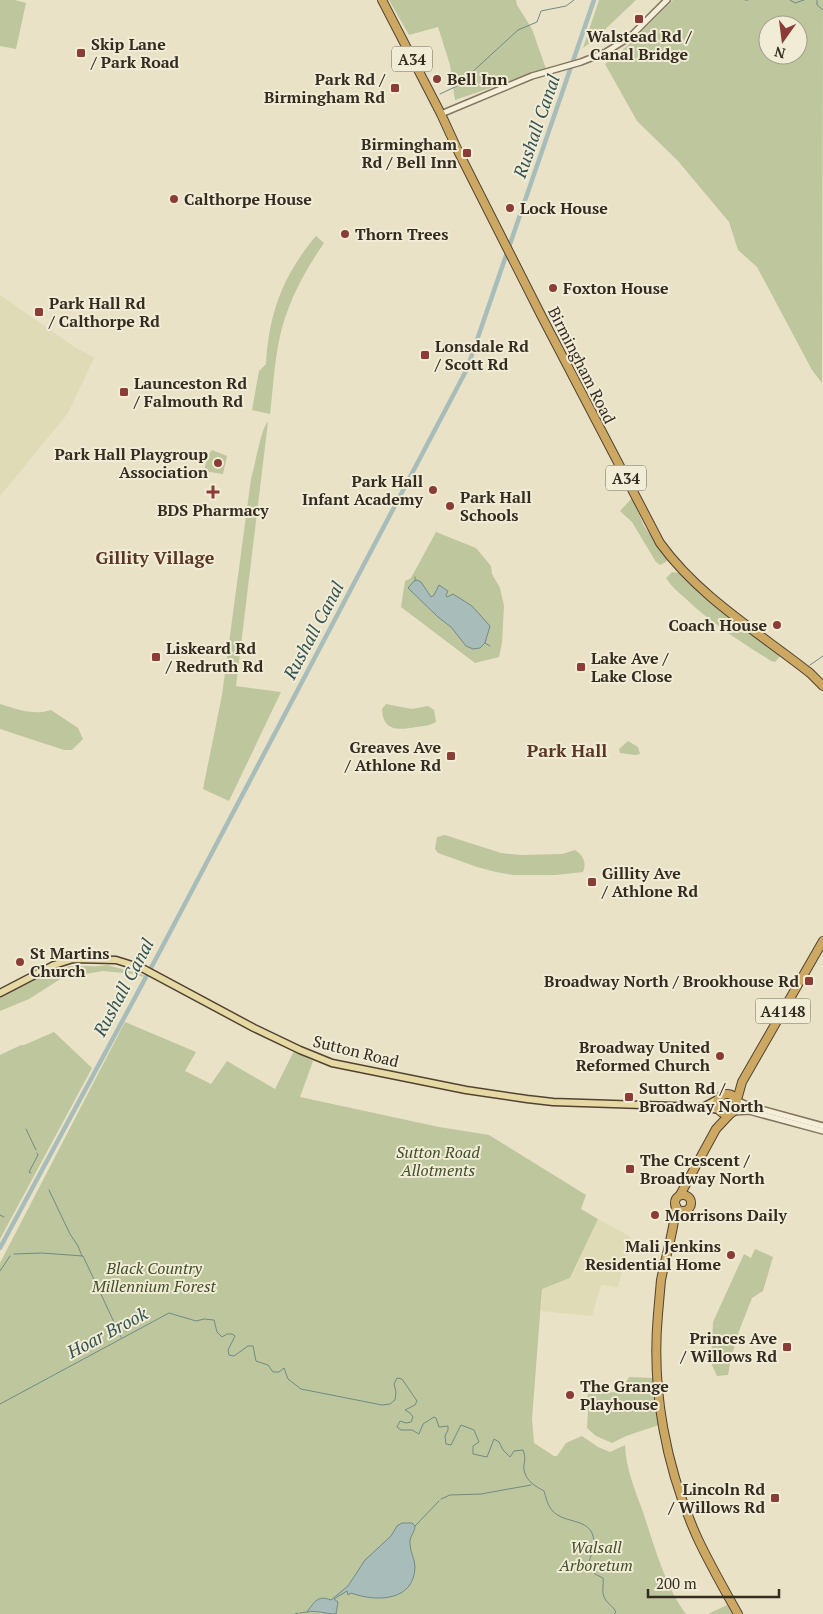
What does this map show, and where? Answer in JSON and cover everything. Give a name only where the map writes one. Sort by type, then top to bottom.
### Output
[{"type":"highway","name":"Birmingham Road","points":[[383,1],[503,240],[636,498],[668,554],[695,583],[797,663],[823,686]]},
{"type":"highway","name":"A4148","points":[[716,1129],[737,1108],[742,1082],[823,941]]},
{"type":"highway","name":"A4148","points":[[684,1196],[688,1183],[716,1129],[719,1110],[718,1099],[742,1082]]},
{"type":"highway","points":[[725,1094],[730,1094],[738,1101]]},
{"type":"highway","points":[[719,1110],[724,1114],[733,1113]]},
{"type":"highway","points":[[674,1225],[691,1203],[684,1196],[675,1201],[674,1225],[661,1281],[656,1343],[659,1400],[671,1457],[683,1500],[697,1537],[738,1614]]},
{"type":"highway","points":[[676,1206],[680,1210],[687,1209]]},
{"type":"main road","name":"Sutton Road","points":[[0,993],[54,965],[72,959],[116,960],[142,968],[277,1039],[314,1057],[332,1063],[466,1090],[527,1099],[553,1102],[703,1107],[719,1110]]},
{"type":"main road","name":"Sutton Road","points":[[703,1107],[718,1099]]},
{"type":"street","points":[[441,114],[532,76],[578,63],[606,52],[630,37],[667,0]]},
{"type":"street","points":[[738,1101],[823,1126]]},
{"type":"street","points":[[733,1113],[749,1111],[823,1131]]},
{"type":"shaded area","points":[[0,295],[73,346],[94,358],[68,413],[0,496]]},
{"type":"shaded area","points":[[417,580],[421,582],[431,597],[439,585],[448,591],[447,597],[453,594],[472,606],[490,626],[485,643],[480,648],[473,649],[466,646],[451,627],[408,588]]},
{"type":"shaded area","points":[[598,1219],[631,1237],[618,1287],[601,1285],[592,1316],[541,1311],[542,1289],[571,1278]]},
{"type":"shaded area","points":[[402,1523],[412,1523],[415,1526],[410,1541],[415,1567],[413,1579],[408,1587],[401,1593],[382,1598],[371,1598],[351,1593],[348,1595],[347,1591],[334,1599],[338,1602],[336,1614],[307,1612],[317,1600],[323,1598],[331,1600],[348,1586],[365,1560]]},
{"type":"green space","points":[[0,0],[15,0],[26,3],[16,49],[0,46]]},
{"type":"green space","points":[[389,0],[516,0],[517,5],[532,29],[546,69],[455,100],[450,65],[438,27],[409,35]]},
{"type":"green space","points":[[599,0],[636,0],[583,48]]},
{"type":"green space","points":[[673,0],[823,0],[822,383],[812,370],[757,267],[738,250],[729,222],[678,161],[637,121],[605,64],[626,47]]},
{"type":"green space","points":[[316,236],[324,243],[297,289],[282,328],[276,359],[270,414],[252,410],[259,371],[266,364],[274,311],[286,280]]},
{"type":"green space","points":[[268,422],[236,686],[281,692],[229,801],[203,789],[222,695],[251,479],[265,425]]},
{"type":"green space","points":[[212,450],[227,456],[223,474],[204,471],[208,455]]},
{"type":"green space","points":[[632,498],[644,526],[667,559],[666,562],[660,565],[656,562],[632,522],[620,511]]},
{"type":"green space","points":[[436,532],[476,548],[491,566],[492,574],[500,588],[504,606],[502,643],[499,657],[475,663],[401,607],[405,581],[411,578]]},
{"type":"green space","points":[[672,572],[678,573],[709,601],[781,655],[775,662],[771,661],[716,624],[670,584],[666,578]]},
{"type":"green space","points":[[0,704],[32,712],[51,710],[78,728],[83,739],[72,750],[64,750],[0,729]]},
{"type":"green space","points":[[386,704],[412,709],[428,706],[434,710],[436,722],[410,728],[393,728],[385,722],[383,716],[382,709]]},
{"type":"green space","points":[[628,741],[638,747],[640,754],[620,753],[619,749]]},
{"type":"green space","points":[[445,835],[501,853],[521,855],[562,854],[575,850],[584,860],[585,865],[583,872],[555,875],[513,875],[496,872],[438,853],[435,849],[437,837]]},
{"type":"green space","points":[[107,965],[144,975],[143,977],[135,974],[103,971],[62,978],[29,999],[0,1011],[0,998],[44,974],[66,967]]},
{"type":"green space","points":[[125,1022],[196,1052],[185,1071],[211,1084],[227,1061],[275,1089],[294,1051],[313,1061],[300,1097],[439,1127],[489,1135],[586,1195],[581,1209],[598,1219],[570,1278],[542,1289],[532,1419],[534,1443],[554,1456],[557,1456],[566,1443],[582,1436],[598,1447],[610,1452],[625,1445],[631,1479],[661,1565],[672,1591],[686,1614],[0,1614],[0,1263]]},
{"type":"green space","points":[[54,1032],[92,1068],[0,1239],[0,1055]]},
{"type":"green space","points":[[755,1249],[773,1257],[763,1291],[752,1298],[739,1331],[728,1375],[717,1376],[711,1363],[713,1322],[744,1254],[751,1258]]},
{"type":"green space","points":[[629,1377],[653,1378],[659,1425],[626,1436],[612,1443],[596,1436],[587,1428],[588,1412],[583,1404],[587,1402],[588,1393],[620,1392]]},
{"type":"green space","points":[[727,1605],[732,1614],[708,1614]]},
{"type":"waterway","points":[[440,94],[457,86],[518,30],[537,22],[541,11],[566,6],[574,0]]},
{"type":"waterway","name":"Rushall Canal","points":[[0,1248],[159,953],[467,369],[594,0]]},
{"type":"waterway","points":[[790,0],[795,3],[804,0]]},
{"type":"waterway","points":[[817,0],[817,5],[823,10]]},
{"type":"waterway","points":[[485,643],[490,646]]},
{"type":"waterway","points":[[810,665],[823,656]]},
{"type":"waterway","points":[[26,1129],[36,1150]]},
{"type":"waterway","points":[[31,1173],[29,1172],[38,1155],[37,1153]]},
{"type":"waterway","points":[[49,1190],[82,1256]]},
{"type":"waterway","points":[[0,1215],[4,1217]]},
{"type":"waterway","points":[[14,1254],[42,1253],[83,1256],[121,1337]]},
{"type":"waterway","points":[[0,1271],[10,1256]]},
{"type":"waterway","name":"Hoar Brook","points":[[0,1404],[169,1313],[196,1321],[204,1319],[214,1320],[217,1332],[222,1337],[227,1334],[235,1336],[228,1350],[229,1355],[234,1356],[248,1346],[253,1346],[256,1361],[268,1365],[273,1372],[279,1372],[284,1368],[288,1379],[301,1389],[382,1405],[390,1404],[395,1400],[394,1384],[397,1378],[402,1379],[417,1401],[415,1405],[405,1410],[413,1417],[411,1422],[400,1421],[397,1427],[401,1430],[412,1430],[419,1434],[423,1424],[434,1417],[439,1427],[448,1426],[445,1436],[446,1444],[451,1445],[461,1425],[474,1430],[479,1442],[473,1446],[473,1454],[487,1457],[494,1439],[499,1442],[503,1450],[510,1457],[514,1451],[523,1450],[525,1474],[531,1483],[544,1491],[551,1509],[563,1518],[585,1525],[590,1530],[594,1547],[589,1562],[595,1574],[603,1578],[604,1596],[616,1612],[614,1614]]},
{"type":"waterway","points":[[441,1499],[450,1495],[481,1494],[531,1485]]},
{"type":"waterway","points":[[415,1526],[439,1501]]},
{"type":"waterway","points":[[300,1613],[307,1612]]},
{"type":"place","name":"Walstead Rd / Canal Bridge","points":[[639,19]]},
{"type":"place","name":"Skip Lane / Park Road","points":[[81,53]]},
{"type":"place","name":"Bell Inn","points":[[437,79]]},
{"type":"place","name":"Park Rd / Birmingham Rd","points":[[395,88]]},
{"type":"place","name":"Birmingham Rd / Bell Inn","points":[[467,153]]},
{"type":"place","name":"Calthorpe House","points":[[174,199]]},
{"type":"place","name":"Lock House","points":[[510,208]]},
{"type":"place","name":"Thorn Trees","points":[[345,234]]},
{"type":"place","name":"Foxton House","points":[[553,288]]},
{"type":"place","name":"Park Hall Rd / Calthorpe Rd","points":[[39,312]]},
{"type":"place","name":"Lonsdale Rd / Scott Rd","points":[[425,355]]},
{"type":"place","name":"Launceston Rd / Falmouth Rd","points":[[124,392]]},
{"type":"place","name":"Park Hall Playgroup Association","points":[[218,463]]},
{"type":"place","name":"Park Hall Infant Academy","points":[[433,490]]},
{"type":"place","name":"BDS Pharmacy","points":[[213,492]]},
{"type":"place","name":"Park Hall Schools","points":[[450,506]]},
{"type":"place","name":"Coach House","points":[[777,625]]},
{"type":"place","name":"Liskeard Rd / Redruth Rd","points":[[156,657]]},
{"type":"place","name":"Lake Ave / Lake Close","points":[[581,667]]},
{"type":"place","name":"Greaves Ave / Athlone Rd","points":[[451,756]]},
{"type":"place","name":"Gillity Ave / Athlone Rd","points":[[592,882]]},
{"type":"place","name":"St Martins Church","points":[[20,962]]},
{"type":"place","name":"Broadway North / Brookhouse Rd","points":[[809,981]]},
{"type":"place","name":"Broadway United Reformed Church","points":[[720,1056]]},
{"type":"place","name":"Sutton Rd / Broadway North","points":[[629,1097]]},
{"type":"place","name":"The Crescent / Broadway North","points":[[630,1169]]},
{"type":"place","name":"Morrisons Daily","points":[[655,1215]]},
{"type":"place","name":"Mali Jenkins Residential Home","points":[[731,1255]]},
{"type":"place","name":"Princes Ave / Willows Rd","points":[[787,1347]]},
{"type":"place","name":"The Grange Playhouse","points":[[570,1395]]},
{"type":"place","name":"Lincoln Rd / Willows Rd","points":[[775,1498]]},
{"type":"district","name":"Gillity Village","points":[[155,557]]},
{"type":"district","name":"Park Hall","points":[[567,750]]},
{"type":"park label","name":"Sutton Road Allotments","points":[[438,1161]]},
{"type":"park label","name":"Black Country Millennium Forest","points":[[154,1277]]},
{"type":"park label","name":"Walsall Arboretum","points":[[596,1556]]}]
